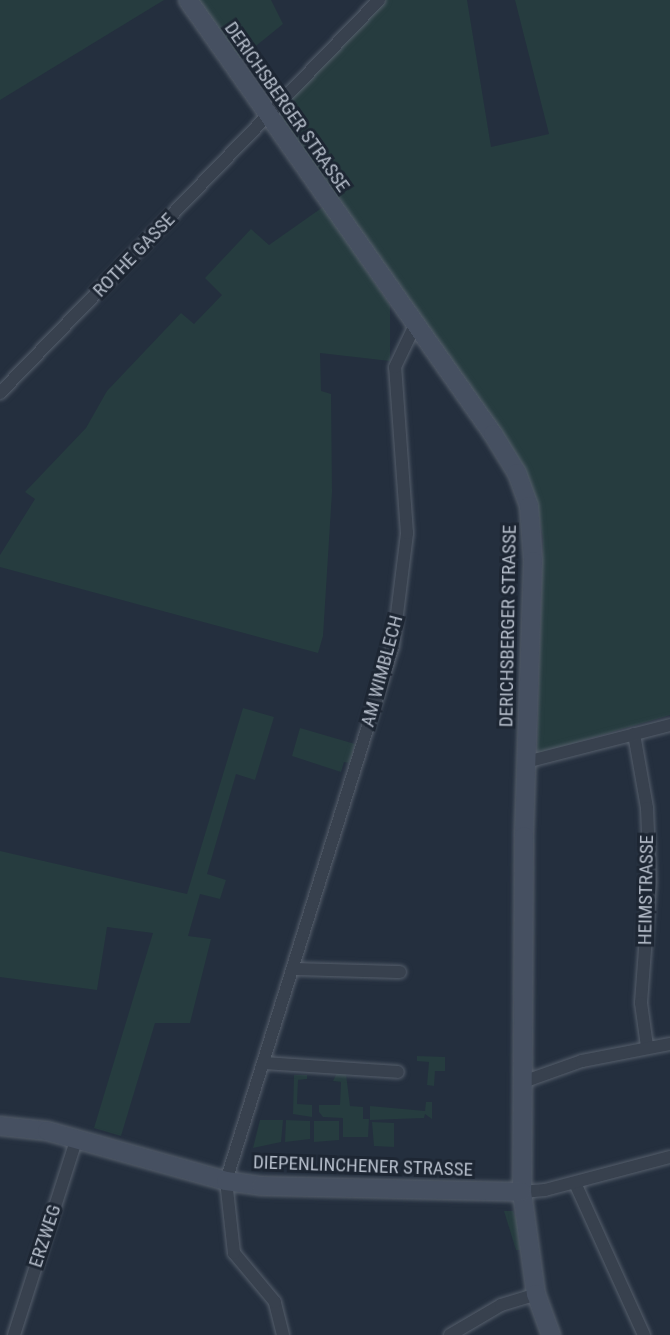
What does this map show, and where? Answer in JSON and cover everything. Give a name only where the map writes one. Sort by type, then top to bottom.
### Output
[{"type":"street","name":"DERICHSBERGER STRASSE","points":[[188,0],[509,460],[529,506],[533,561],[520,1083],[523,1192],[537,1294],[551,1335]]},
{"type":"street","name":"ROTHE GASSE","points":[[0,393],[379,0]]},
{"type":"street","name":"AM WIMBLECH","points":[[226,1181],[397,623],[407,533],[395,367],[415,325]]},
{"type":"street","points":[[526,762],[670,725]]},
{"type":"street","name":"HEIMSTRASSE","points":[[634,734],[647,820],[650,883],[641,1003],[647,1046]]},
{"type":"street","points":[[293,969],[400,972]]},
{"type":"street","points":[[520,1083],[582,1061],[647,1046],[670,1044]]},
{"type":"street","points":[[264,1063],[398,1072]]},
{"type":"street","name":"DIEPENLINCHENER STRASSE","points":[[0,1126],[77,1138],[226,1181],[289,1189],[523,1192]]},
{"type":"street","name":"ERZWEG","points":[[14,1335],[77,1138]]},
{"type":"street","points":[[523,1192],[575,1183],[670,1157]]},
{"type":"street","points":[[226,1181],[230,1243],[275,1302],[284,1335]]},
{"type":"street","points":[[575,1183],[644,1335]]},
{"type":"street","points":[[450,1335],[501,1305],[537,1294]]},
{"type":"green space","points":[[0,0],[164,0],[0,100]]},
{"type":"green space","points":[[195,0],[271,0],[283,24],[236,62]]},
{"type":"green space","points":[[382,0],[467,0],[491,147],[549,134],[515,0],[670,0],[670,715],[537,754],[543,539],[538,509],[274,114]]},
{"type":"green space","points":[[323,207],[390,305],[390,361],[320,353],[321,391],[331,394],[332,492],[323,636],[318,653],[0,567],[0,555],[35,499],[25,492],[86,428],[107,391],[181,313],[194,324],[222,295],[205,278],[251,229],[269,245]]},
{"type":"green space","points":[[243,708],[274,717],[255,780],[236,774],[207,874],[226,880],[220,899],[200,894],[188,936],[211,939],[190,1023],[155,1023],[121,1136],[94,1128],[153,933],[107,927],[97,990],[0,977],[0,851],[187,894]]},
{"type":"green space","points":[[300,728],[355,744],[350,763],[344,762],[341,772],[292,756]]},
{"type":"green space","points":[[417,1056],[445,1057],[445,1071],[435,1071],[434,1086],[427,1085],[429,1062],[417,1061]]},
{"type":"green space","points":[[337,1073],[346,1074],[350,1106],[363,1107],[363,1119],[369,1119],[368,1137],[343,1137],[343,1118],[323,1117],[319,1112],[319,1105],[340,1105],[341,1082],[333,1081]]},
{"type":"green space","points":[[294,1075],[307,1075],[307,1079],[298,1080],[297,1104],[312,1105],[312,1117],[293,1114]]},
{"type":"green space","points":[[426,1102],[432,1102],[432,1119],[425,1114],[424,1118],[370,1120],[370,1106],[425,1111]]},
{"type":"green space","points":[[260,1120],[283,1120],[281,1142],[253,1148]]},
{"type":"green space","points":[[286,1120],[310,1121],[310,1139],[285,1142]]},
{"type":"green space","points":[[314,1121],[339,1121],[339,1140],[314,1142]]},
{"type":"green space","points":[[372,1122],[394,1123],[394,1147],[374,1146]]},
{"type":"green space","points":[[504,1211],[513,1211],[517,1220],[520,1250],[516,1250]]}]
